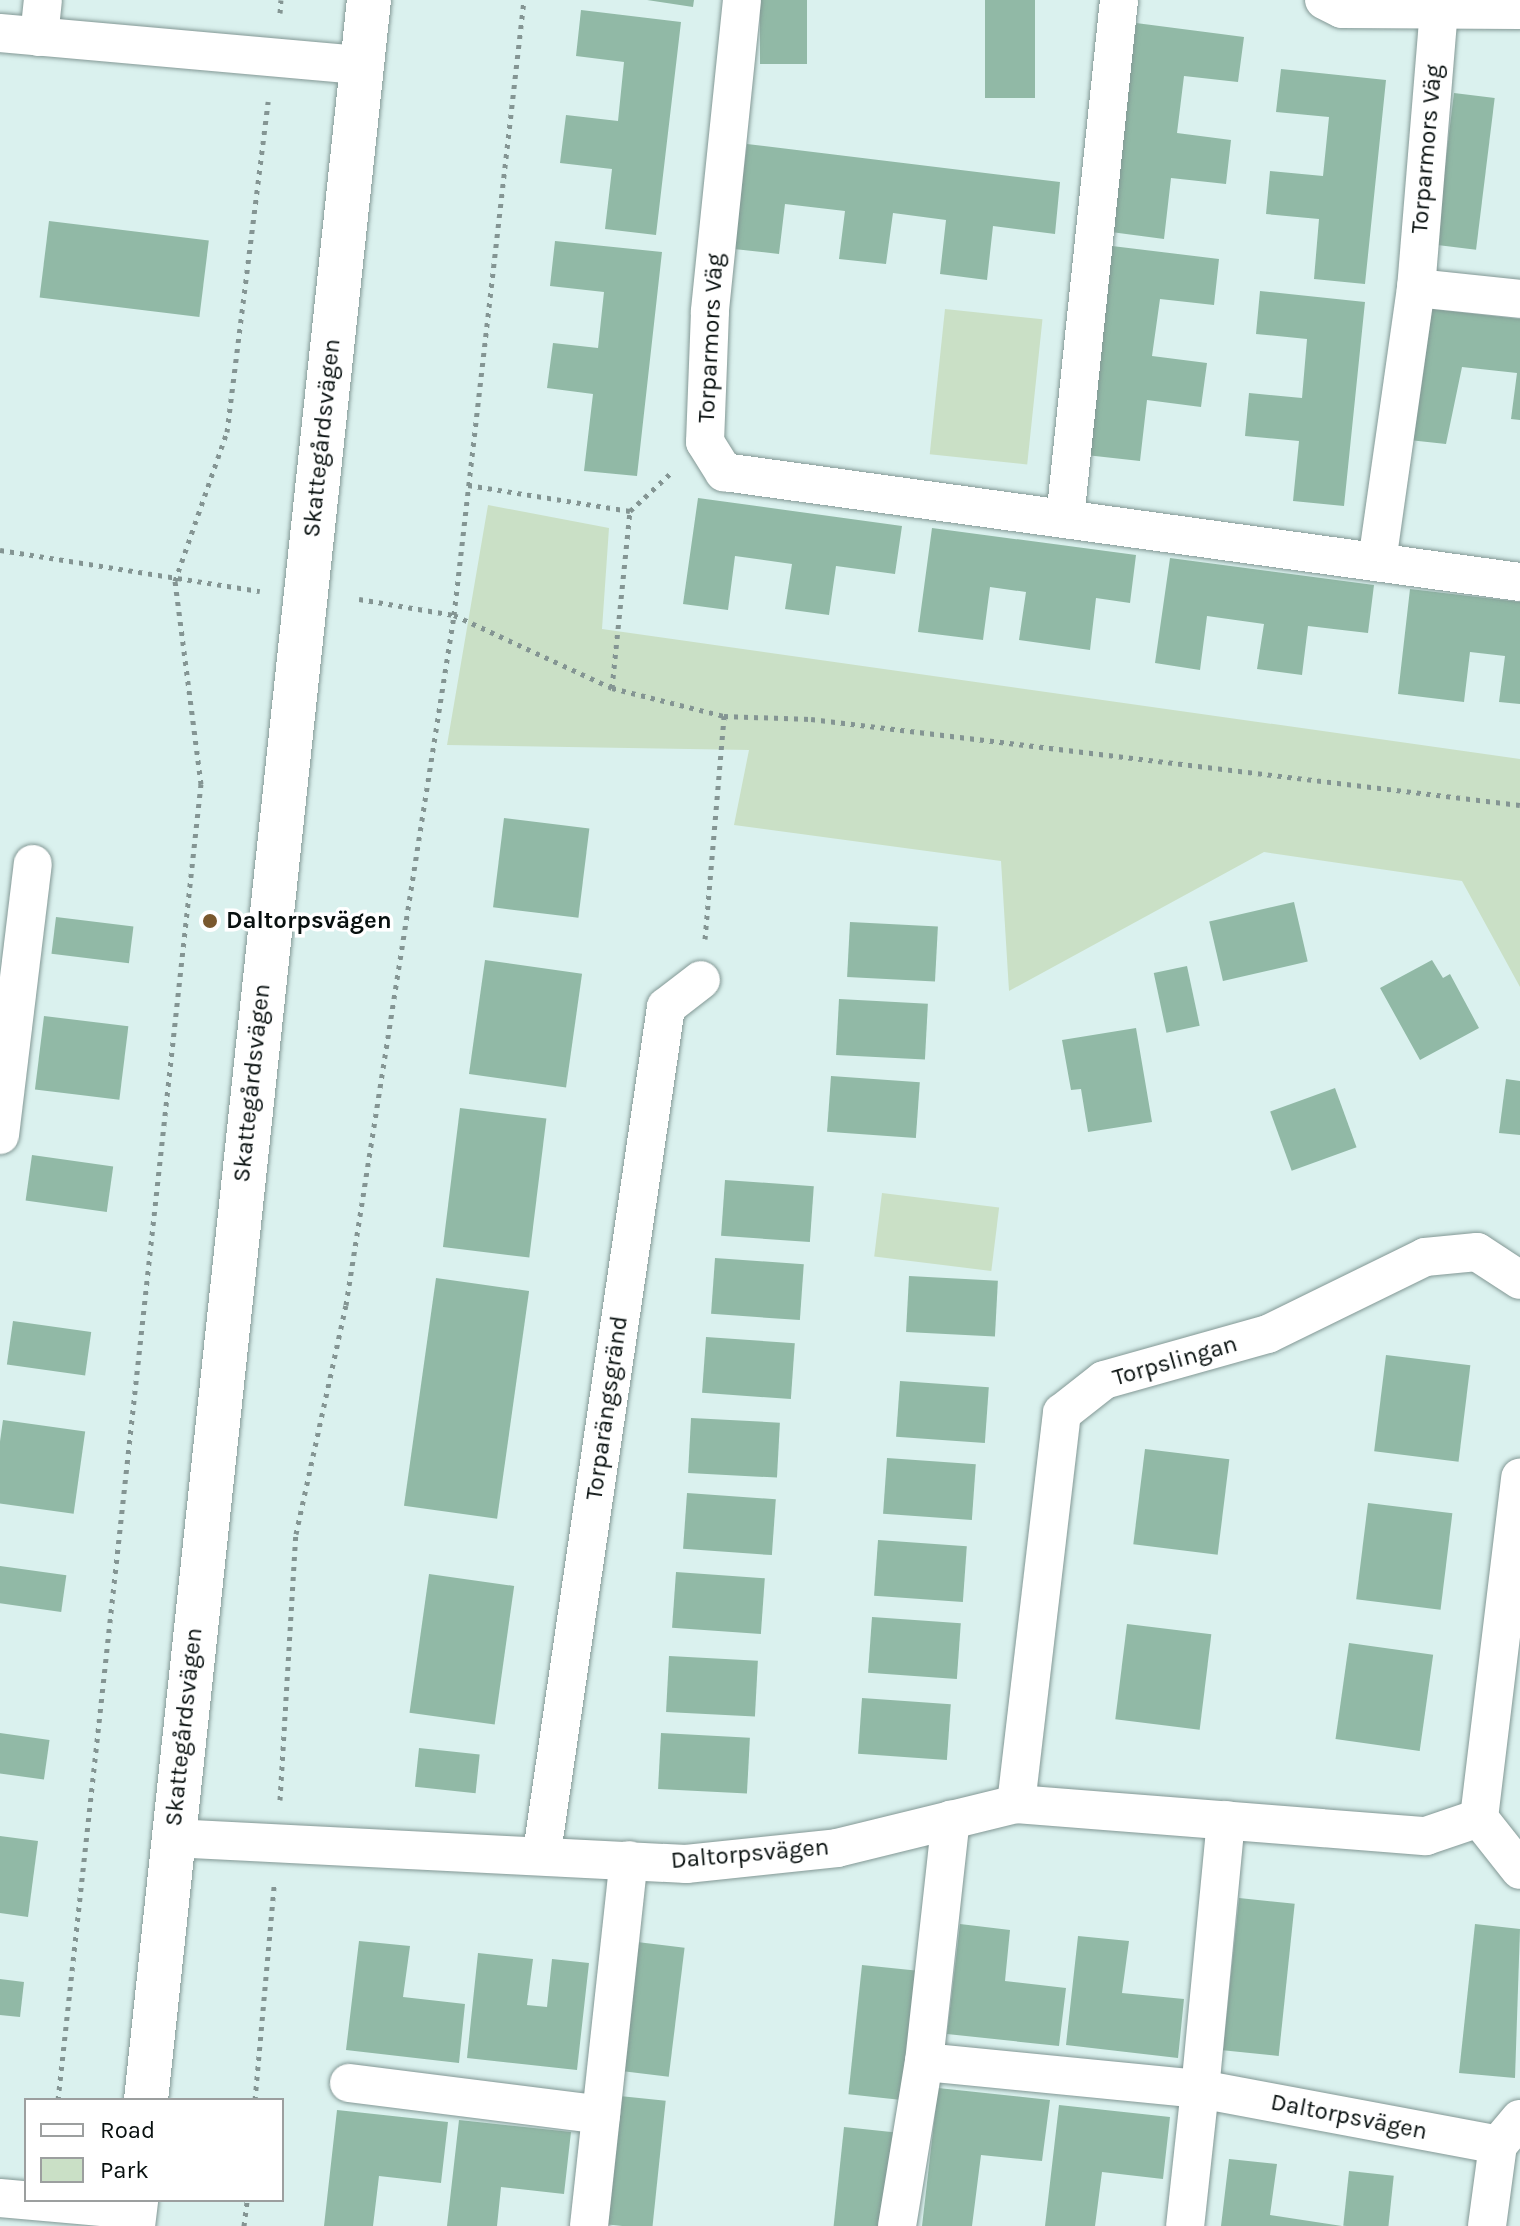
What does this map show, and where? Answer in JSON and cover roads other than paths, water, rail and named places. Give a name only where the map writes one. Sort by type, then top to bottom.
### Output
[{"type":"street","name":"Skattegårdsvägen","points":[[146,2098],[369,0]]},
{"type":"street","name":"Torparmors Väg","points":[[742,0],[710,312],[705,442],[724,472],[1520,582]]},
{"type":"street","points":[[1065,519],[1119,0]]},
{"type":"street","points":[[1324,0],[1342,9],[1520,10]]},
{"type":"street","name":"Torparmors Väg","points":[[1377,562],[1416,288],[1439,9]]},
{"type":"street","points":[[0,33],[41,18],[274,59],[362,65]]},
{"type":"street","points":[[1416,288],[1520,299]]},
{"type":"street","points":[[0,1135],[7,1017],[33,864]]},
{"type":"street","name":"Torparängsgränd","points":[[542,1852],[666,1007],[701,980]]},
{"type":"street","name":"Torpslingan","points":[[1016,1804],[1062,1413],[1104,1380],[1268,1334],[1425,1257],[1477,1252],[1520,1280]]},
{"type":"street","points":[[1520,1477],[1479,1818],[1520,1870]]},
{"type":"street","name":"Daltorpsvägen","points":[[172,1838],[542,1852],[686,1864],[837,1848],[1016,1804],[1426,1836],[1479,1818]]},
{"type":"street","points":[[897,2226],[924,2062],[951,1819]]},
{"type":"street","points":[[1185,2226],[1226,1820]]},
{"type":"street","points":[[589,2226],[629,1860]]},
{"type":"street","name":"Daltorpsvägen","points":[[924,2062],[1200,2089],[1509,2132],[1487,2226]]},
{"type":"street","points":[[349,2083],[601,2115]]},
{"type":"street","points":[[0,2198],[24,2201]]},
{"type":"street","points":[[38,2202],[134,2212]]},
{"type":"place","name":"Daltorpsvägen","points":[[210,921]]}]
